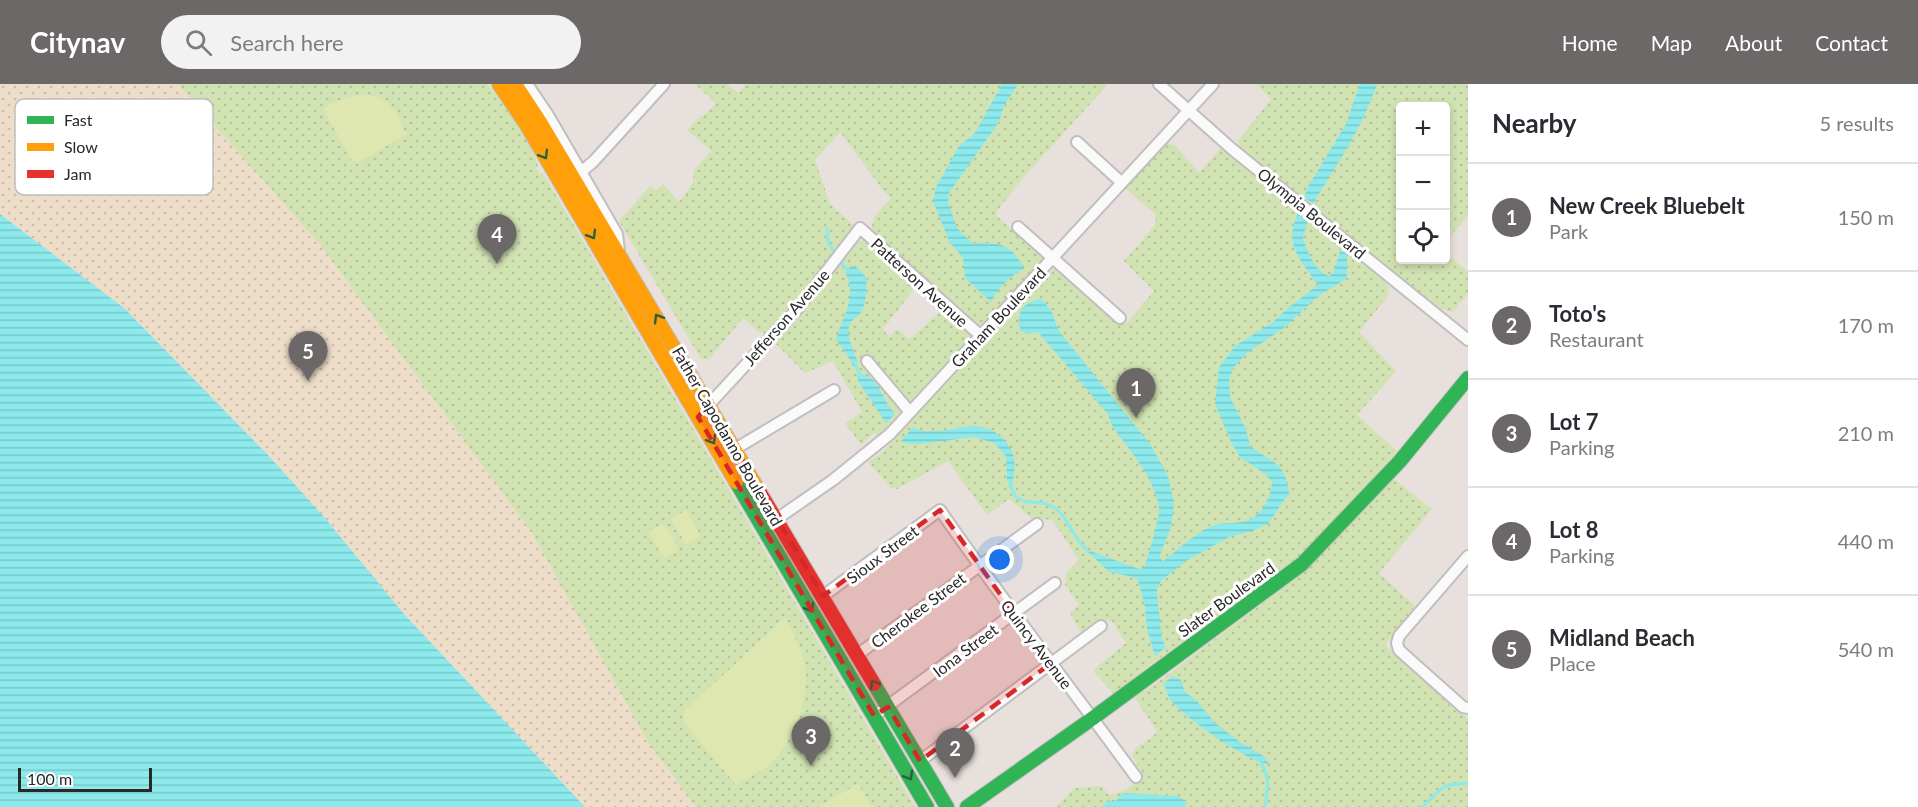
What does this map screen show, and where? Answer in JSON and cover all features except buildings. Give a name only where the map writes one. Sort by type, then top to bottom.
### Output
[{"type":"main road","name":"Father Capodanno Boulevard","points":[[499,84],[572,178],[698,417],[927,807]]},
{"type":"main road","name":"Father Capodanno Boulevard","points":[[515,84],[619,253],[947,807]]},
{"type":"main road","name":"Slater Boulevard","points":[[968,807],[1302,564],[1400,460],[1468,378]]},
{"type":"street","name":"Father Capodanno Boulevard","points":[[527,84],[572,178]]},
{"type":"street","points":[[572,178],[664,84]]},
{"type":"street","name":"Olympia Boulevard","points":[[1159,84],[1232,149],[1468,340]]},
{"type":"street","name":"Graham Boulevard","points":[[763,528],[833,480],[890,434],[1213,84]]},
{"type":"street","points":[[1077,142],[1121,182]]},
{"type":"street","points":[[1018,227],[1052,260],[1120,318]]},
{"type":"street","name":"Patterson Avenue","points":[[860,228],[981,336]]},
{"type":"street","name":"Jefferson Avenue","points":[[698,417],[799,307],[860,228]]},
{"type":"street","points":[[867,361],[910,412]]},
{"type":"street","points":[[735,449],[834,390]]},
{"type":"street","points":[[691,404],[709,404]]},
{"type":"street","name":"Quincy Avenue","points":[[940,510],[1050,664],[1136,777]]},
{"type":"street","name":"Sioux Street","points":[[823,596],[940,510]]},
{"type":"street","name":"Cherokee Street","points":[[857,655],[1037,524]]},
{"type":"street","points":[[1468,556],[1399,636],[1397,643],[1399,650],[1464,707],[1468,708]]},
{"type":"street","name":"Iona Street","points":[[874,716],[1056,583]]},
{"type":"street","points":[[920,761],[1101,626]]},
{"type":"highlighted area","points":[[709,404],[823,596],[940,510],[1050,664],[920,761],[888,707],[874,716],[698,417]]},
{"type":"green space","points":[[178,84],[488,84],[524,136],[536,158],[538,166],[536,168],[540,174],[543,173],[915,807],[696,807],[648,742],[532,533],[321,246],[213,124],[213,99],[191,99]]},
{"type":"green space","points":[[695,84],[728,84],[738,93],[746,84],[1108,84],[1024,177],[997,211],[997,216],[1046,261],[981,328],[972,324],[873,232],[874,218],[891,198],[840,132],[815,160],[830,204],[856,227],[768,336],[759,332],[743,318],[709,359],[701,359],[619,221],[650,186],[656,191],[663,184],[679,202],[693,183],[694,170],[711,151],[687,130],[716,103]]},
{"type":"green space","points":[[1256,84],[1468,84],[1468,216],[1450,236],[1450,102],[1396,102],[1396,264],[1450,264],[1450,256],[1468,272],[1468,294],[1453,312],[1441,309],[1425,297],[1241,149],[1238,141],[1271,99]]},
{"type":"green space","points":[[368,95],[389,104],[400,119],[406,134],[360,162],[352,161],[323,109],[344,99]]},
{"type":"green space","points":[[1166,143],[1175,145],[1199,173],[1220,149],[1227,152],[1386,283],[1389,288],[1388,296],[1359,332],[1396,371],[1357,415],[1397,451],[1299,560],[1151,664],[1115,695],[1094,672],[1126,643],[1112,621],[1107,620],[1083,635],[1070,613],[1079,605],[1065,585],[1066,573],[1079,560],[1052,520],[1031,518],[1009,499],[987,515],[948,461],[897,489],[891,488],[868,462],[883,452],[909,421],[1055,268],[1115,322],[1126,324],[1154,291],[1124,261],[1155,225],[1156,215],[1126,189],[1127,181]]},
{"type":"green space","points":[[862,240],[867,241],[915,282],[915,288],[883,329],[889,337],[897,329],[910,339],[941,311],[946,310],[970,333],[970,341],[912,404],[879,435],[874,433],[861,445],[845,423],[862,412],[833,361],[805,373],[773,341],[853,245]]},
{"type":"green space","points":[[1394,479],[1432,509],[1379,573],[1415,606],[1387,642],[1387,647],[1457,712],[1468,717],[1468,807],[1056,807],[1074,788],[1101,786],[1109,795],[1128,789],[1143,775],[1132,755],[1157,731],[1134,697],[1157,683],[1299,576],[1361,509]]},
{"type":"green space","points":[[686,510],[701,536],[686,545],[671,519]]},
{"type":"green space","points":[[664,523],[679,549],[664,558],[648,532]]},
{"type":"green space","points":[[776,534],[876,700],[875,702],[873,703],[774,536]]},
{"type":"green space","points":[[785,618],[798,644],[806,674],[799,718],[778,756],[768,766],[736,785],[683,721],[683,712]]},
{"type":"green space","points":[[858,784],[872,807],[818,807]]},
{"type":"sand","points":[[0,84],[178,84],[191,99],[15,99],[15,195],[213,195],[213,124],[321,246],[532,533],[648,742],[696,807],[585,807],[404,614],[324,517],[124,308],[0,214]]},
{"type":"water","points":[[1002,84],[1018,84],[1004,106],[999,122],[949,193],[948,202],[957,228],[972,243],[997,244],[1009,249],[1024,269],[1004,283],[991,302],[965,278],[963,258],[949,241],[933,201],[936,187],[959,146],[975,133]]},
{"type":"water","points":[[1360,84],[1377,84],[1356,131],[1313,204],[1304,197],[1346,124]]},
{"type":"water","points":[[1298,213],[1308,220],[1303,237],[1315,265],[1329,276],[1334,272],[1340,251],[1347,253],[1347,278],[1317,297],[1284,328],[1247,353],[1234,367],[1229,380],[1230,397],[1246,429],[1250,446],[1281,469],[1289,493],[1268,524],[1229,537],[1186,561],[1161,581],[1157,595],[1162,639],[1166,647],[1155,656],[1147,629],[1145,607],[1138,580],[1109,572],[1085,549],[1139,569],[1144,568],[1159,514],[1153,486],[1111,424],[1108,414],[1038,332],[1027,334],[1021,331],[1020,314],[1029,303],[1041,299],[1051,310],[1059,331],[1150,444],[1168,476],[1174,504],[1171,527],[1160,555],[1162,562],[1192,538],[1212,526],[1249,520],[1258,514],[1268,499],[1272,482],[1268,476],[1240,457],[1215,404],[1219,367],[1235,346],[1273,322],[1318,285],[1300,259],[1293,243],[1292,234]]},
{"type":"water","points":[[0,214],[124,308],[268,455],[324,517],[404,614],[585,807],[0,807]]},
{"type":"water","points":[[852,265],[860,270],[867,279],[863,308],[849,326],[850,342],[858,362],[853,367],[849,357],[836,340],[850,299],[849,282],[845,272]]},
{"type":"water","points":[[859,373],[872,379],[895,414],[886,423],[860,384],[857,378]]},
{"type":"water","points":[[970,426],[992,430],[1008,444],[1015,462],[1012,488],[1007,480],[1006,456],[994,443],[974,437],[920,444],[901,441],[913,427],[918,430],[932,431]]},
{"type":"water","points":[[1173,676],[1182,681],[1184,691],[1197,701],[1215,723],[1265,757],[1269,764],[1248,757],[1234,749],[1181,711],[1166,692],[1164,683]]},
{"type":"water","points":[[1124,793],[1177,796],[1186,801],[1185,807],[1102,807],[1108,800],[1114,802]]},
{"type":"waterway","points":[[827,229],[828,242],[833,250]]},
{"type":"waterway","points":[[842,263],[848,271]]},
{"type":"waterway","points":[[854,362],[860,375]]},
{"type":"waterway","points":[[1010,485],[1018,498],[1023,501],[1047,504],[1058,511],[1078,541],[1088,551]]},
{"type":"waterway","points":[[1261,763],[1267,780],[1265,807]]},
{"type":"waterway","points":[[1422,807],[1442,788],[1468,783]]},
{"type":"traffic: fast","points":[[967,807],[1093,718],[1302,564],[1400,461],[1468,378]]},
{"type":"traffic: fast","points":[[736,482],[927,807]]},
{"type":"traffic: fast","points":[[874,684],[947,807]]},
{"type":"traffic: slow","points":[[499,84],[526,124],[736,482]]},
{"type":"traffic: slow","points":[[515,84],[540,122],[759,491]]},
{"type":"traffic: jam","points":[[759,491],[874,684]]},
{"type":"place","name":"Lot 8","points":[[497,264]]},
{"type":"place","name":"Midland Beach","points":[[308,381]]},
{"type":"place","name":"New Creek Bluebelt","points":[[1136,418]]},
{"type":"place","name":"Lot 7","points":[[811,766]]},
{"type":"place","name":"Toto's","points":[[955,778]]}]
